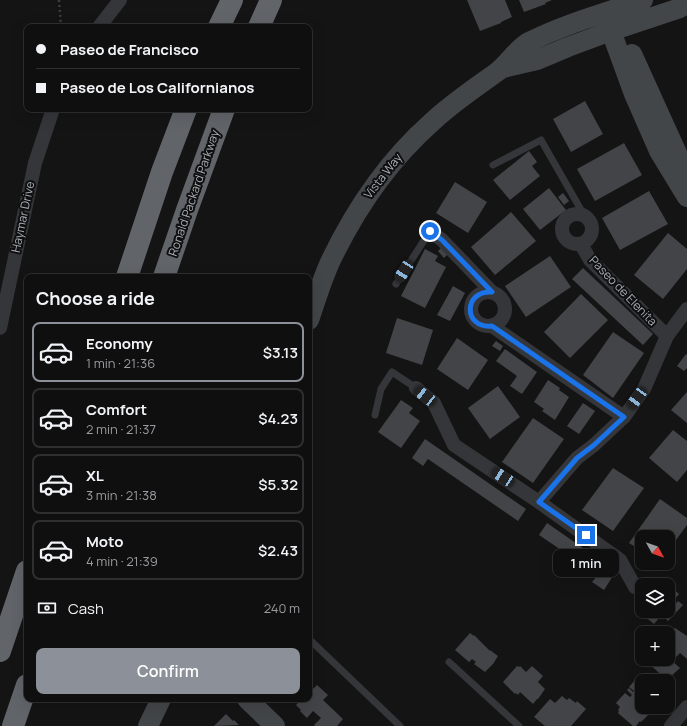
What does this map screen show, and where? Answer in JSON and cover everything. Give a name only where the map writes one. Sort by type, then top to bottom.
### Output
[{"type":"highway","points":[[220,24],[232,0]]},
{"type":"highway","points":[[260,24],[271,0]]},
{"type":"highway","points":[[128,274],[162,172],[185,112]]},
{"type":"highway","name":"Ronald Packard Parkway","points":[[165,274],[189,203],[223,112]]},
{"type":"highway","points":[[0,651],[24,580]]},
{"type":"highway","points":[[13,726],[24,694]]},
{"type":"main road","name":"Vista Way","points":[[312,312],[331,261],[359,208],[379,179],[400,154],[432,122],[466,94],[503,68],[526,44],[561,29],[644,0]]},
{"type":"main road","name":"Vista Way","points":[[503,68],[537,60],[617,29],[680,8],[687,2]]},
{"type":"main road","points":[[617,29],[630,49],[681,162],[687,172]]},
{"type":"main road","points":[[617,29],[634,94],[659,151],[687,196]]},
{"type":"main road","points":[[148,726],[160,702]]},
{"type":"main road","points":[[250,702],[275,726]]},
{"type":"street","points":[[102,24],[120,0]]},
{"type":"street","name":"Haymar Drive","points":[[0,328],[35,163],[52,112]]},
{"type":"street","name":"Paseo de Elenita","points":[[574,214],[584,215],[591,221],[593,230],[589,239],[581,244],[570,243],[563,235],[563,225],[565,220],[574,214]]},
{"type":"street","points":[[430,231],[442,240],[492,292],[501,298],[505,309],[502,320],[492,326],[486,327],[476,322],[472,318],[470,306],[476,296],[486,292],[492,292]]},
{"type":"street","name":"Paseo de Elenita","points":[[581,244],[590,260],[667,336]]},
{"type":"street","points":[[539,502],[577,458],[594,445],[624,417],[644,389],[667,336],[687,309]]},
{"type":"street","points":[[492,326],[624,417]]},
{"type":"street","points":[[416,388],[434,403],[454,445],[539,502],[620,560],[635,587]]},
{"type":"street","points":[[671,726],[687,707]]},
{"type":"lane","points":[[493,165],[541,140],[584,215]]},
{"type":"lane","points":[[396,284],[430,231]]},
{"type":"lane","points":[[375,414],[381,389],[392,372],[416,388]]},
{"type":"lane","points":[[312,642],[400,726]]},
{"type":"lane","points":[[449,662],[519,726]]},
{"type":"path","points":[[59,0],[61,24]]},
{"type":"building","points":[[467,0],[505,0],[512,17],[480,31]]},
{"type":"building","points":[[519,0],[552,0],[545,3],[546,4],[524,12]]},
{"type":"building","points":[[585,101],[603,134],[571,152],[553,119]]},
{"type":"building","points":[[624,143],[642,175],[595,201],[577,169]]},
{"type":"building","points":[[529,151],[537,162],[532,166],[540,176],[510,200],[493,180]]},
{"type":"building","points":[[455,182],[487,202],[468,233],[436,213]]},
{"type":"building","points":[[549,188],[566,210],[540,230],[523,209]]},
{"type":"building","points":[[649,191],[668,224],[620,250],[602,218]]},
{"type":"building","points":[[563,193],[569,201],[564,205],[558,197]]},
{"type":"building","points":[[511,212],[536,241],[495,275],[471,247]]},
{"type":"building","points":[[668,233],[687,249],[687,269],[663,299],[634,275]]},
{"type":"building","points":[[443,246],[449,253],[444,258],[438,251]]},
{"type":"building","points":[[425,249],[438,256],[435,261],[446,267],[425,308],[401,296]]},
{"type":"building","points":[[550,256],[571,287],[526,317],[505,286]]},
{"type":"building","points":[[583,268],[653,334],[643,345],[572,279]]},
{"type":"building","points":[[453,286],[465,293],[450,321],[437,315]]},
{"type":"building","points":[[581,294],[608,320],[570,358],[544,332]]},
{"type":"building","points":[[397,318],[433,330],[422,365],[386,353]]},
{"type":"building","points":[[613,332],[644,353],[613,398],[583,375]]},
{"type":"building","points":[[457,338],[488,360],[468,390],[437,369]]},
{"type":"building","points":[[496,341],[503,346],[500,351],[492,346]]},
{"type":"building","points":[[505,349],[537,372],[522,394],[510,386],[517,376],[496,361]]},
{"type":"building","points":[[686,354],[687,368],[684,371],[677,366]]},
{"type":"building","points":[[548,380],[560,388],[559,390],[569,397],[555,420],[542,411],[544,409],[534,402]]},
{"type":"building","points":[[498,386],[520,417],[490,439],[468,408]]},
{"type":"building","points":[[687,392],[687,423],[671,410]]},
{"type":"building","points":[[401,400],[413,408],[409,413],[420,421],[401,448],[378,432]]},
{"type":"building","points":[[583,403],[595,411],[579,434],[567,426]]},
{"type":"building","points":[[533,418],[564,439],[533,483],[502,462]]},
{"type":"building","points":[[673,430],[687,441],[687,470],[677,482],[649,458]]},
{"type":"building","points":[[425,439],[526,509],[518,521],[428,459],[423,466],[412,458]]},
{"type":"building","points":[[613,468],[644,488],[613,531],[582,510]]},
{"type":"building","points":[[660,499],[687,518],[687,525],[675,541],[675,530],[638,530]]},
{"type":"building","points":[[547,523],[606,564],[606,568],[610,563],[618,568],[604,590],[592,582],[598,575],[539,535]]},
{"type":"building","points":[[635,534],[635,547],[629,543]]},
{"type":"building","points":[[675,590],[679,594],[675,599]]},
{"type":"building","points":[[678,601],[683,605],[675,614],[675,604]]},
{"type":"building","points":[[647,618],[659,618],[654,624]]},
{"type":"building","points":[[675,628],[687,636],[687,659],[680,653],[675,658]]},
{"type":"building","points":[[470,633],[490,651],[498,656],[485,672],[474,664],[476,662],[472,659],[469,662],[455,650]]},
{"type":"building","points":[[675,664],[680,668],[674,674],[660,674],[652,666],[675,666]]},
{"type":"building","points":[[517,666],[520,666],[526,672],[532,666],[543,676],[538,682],[545,689],[533,704],[520,692],[518,695],[516,693],[515,694],[503,682]]},
{"type":"building","points":[[635,680],[635,714],[648,715],[636,726],[633,726],[618,713],[620,707],[616,703],[625,693],[630,697],[632,695],[627,690],[629,688],[633,692],[634,691],[629,687]]},
{"type":"building","points":[[317,685],[328,695],[323,700],[343,719],[337,726],[315,726],[314,725],[321,718],[313,711],[307,718],[300,711],[301,710],[296,705],[299,702],[312,702],[312,690]]},
{"type":"building","points":[[562,696],[567,700],[569,698],[576,703],[577,701],[586,709],[571,726],[545,726],[534,717],[550,699],[555,703]]},
{"type":"building","points":[[226,714],[233,721],[234,720],[239,725],[214,726]]},
{"type":"route","points":[[430,231],[442,240],[492,292],[481,293],[476,296],[470,306],[472,318],[480,326],[492,326],[624,417],[594,445],[577,458],[539,502],[586,535]]}]
